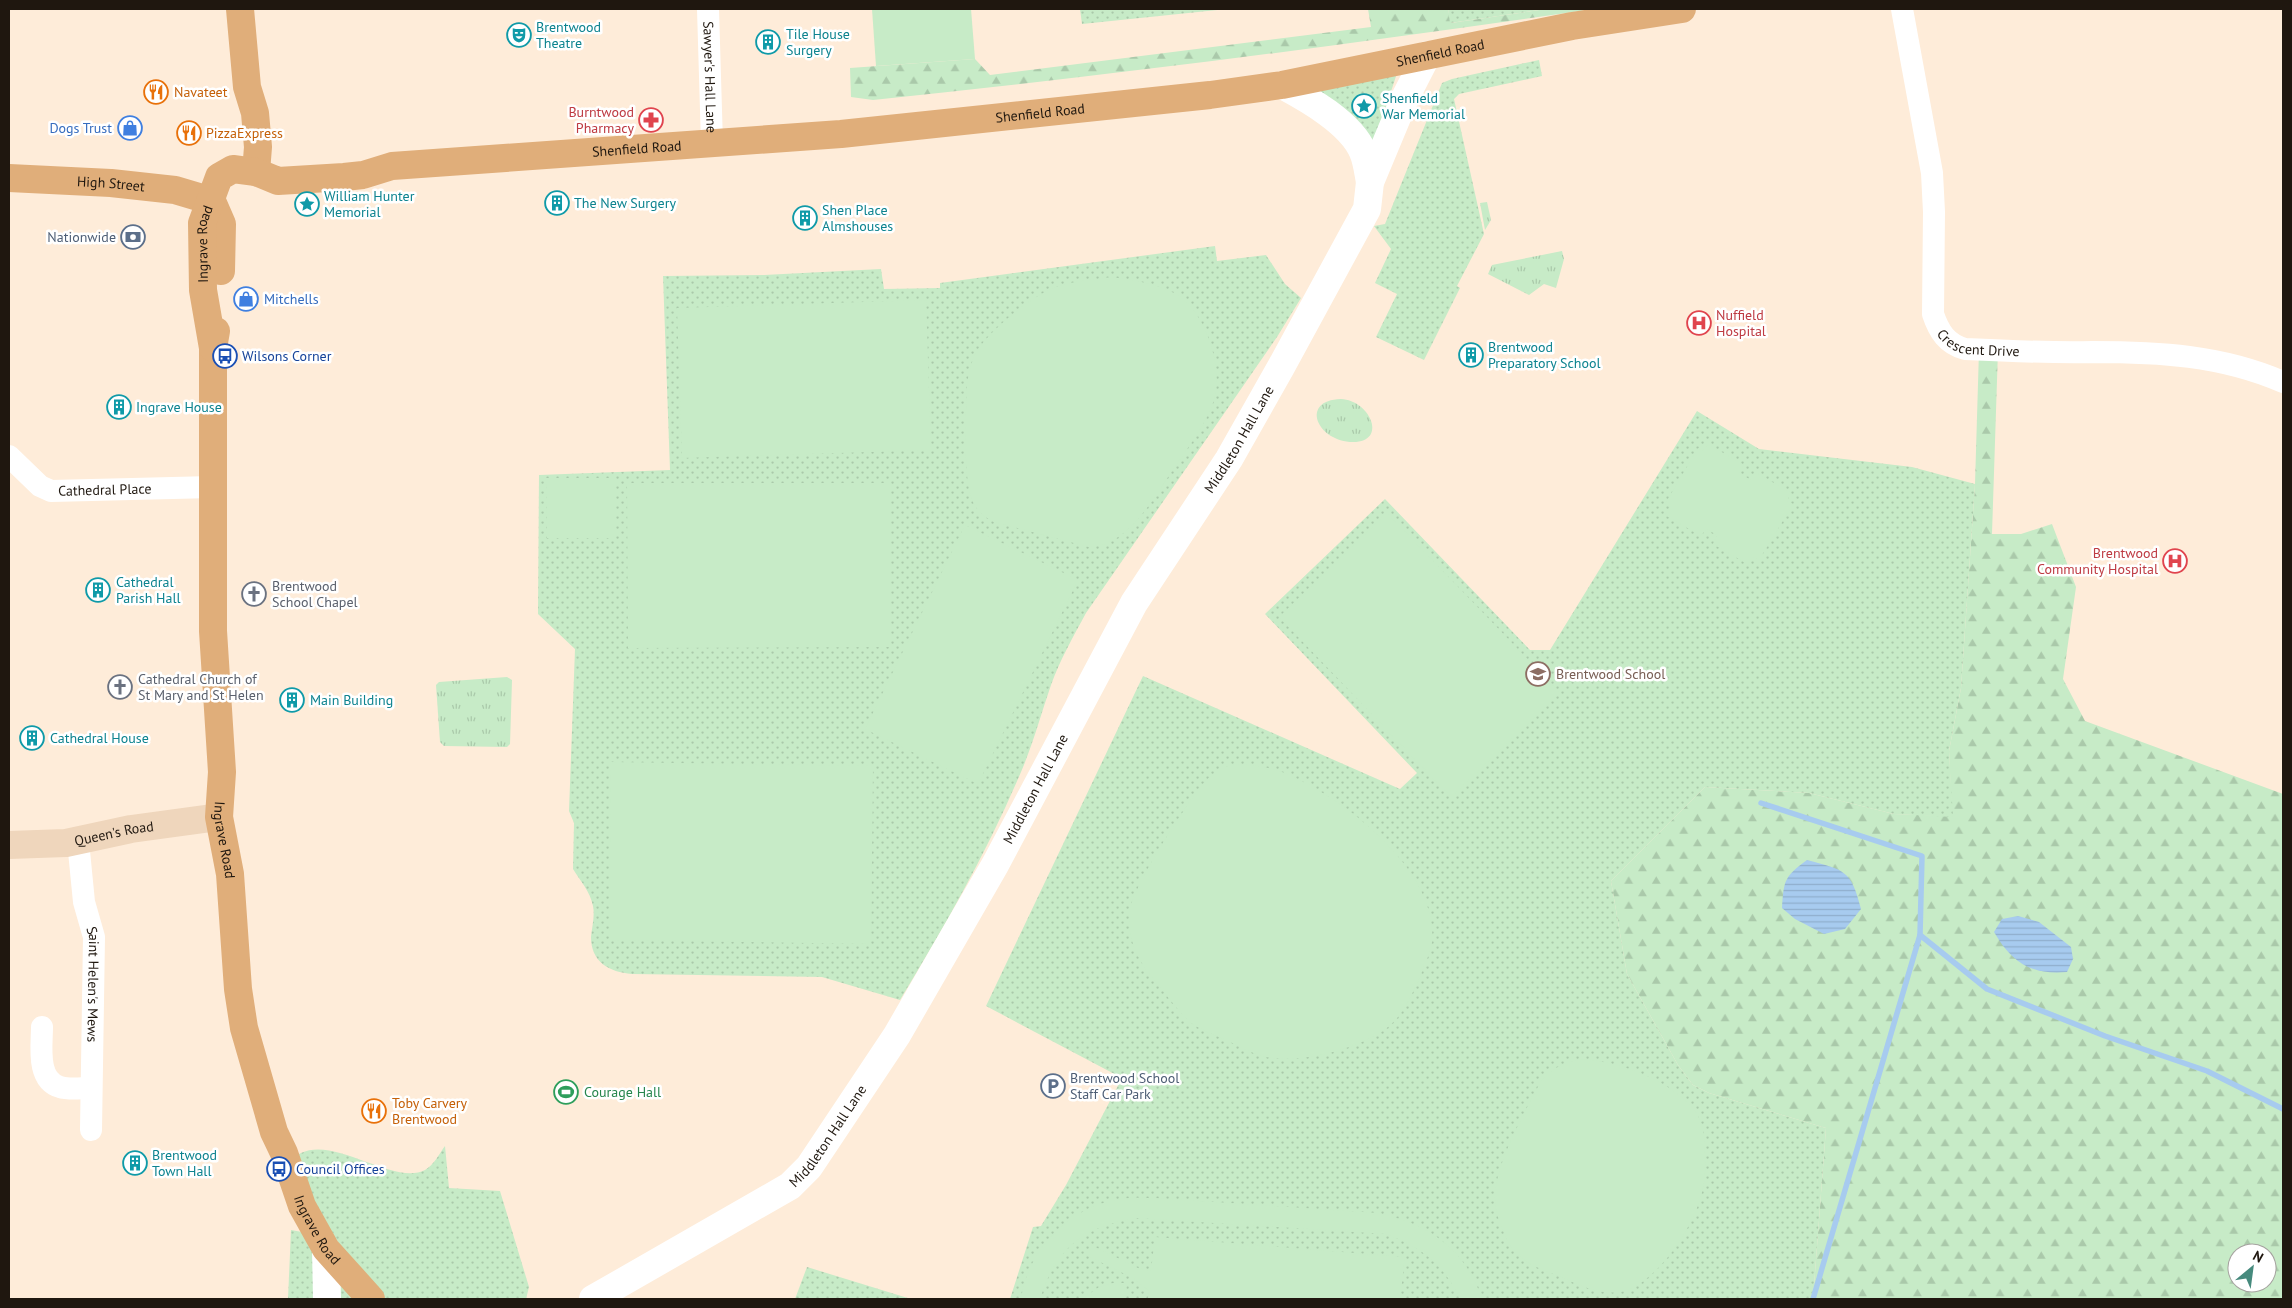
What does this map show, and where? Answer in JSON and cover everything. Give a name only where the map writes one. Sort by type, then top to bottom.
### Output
[{"type":"main road","points":[[212,201],[242,188],[257,160],[242,150],[241,143],[240,116],[247,87],[240,9]]},
{"type":"main road","name":"Shenfield Road","points":[[257,160],[278,181],[363,175],[392,166],[712,144],[973,122],[1282,85],[1572,26],[1682,9]]},
{"type":"main road","name":"Shenfield Road","points":[[257,160],[282,163],[360,160],[392,166]]},
{"type":"main road","name":"High Street","points":[[9,178],[120,184],[175,190],[212,201]]},
{"type":"main road","name":"Ingrave Road","points":[[212,201],[222,224],[221,291],[214,348],[213,487],[213,631],[222,772],[219,817],[230,874],[238,990],[244,1028],[274,1132],[284,1153],[302,1206],[326,1249],[371,1299]]},
{"type":"main road","name":"Queen's Road","points":[[9,845],[78,841],[131,830],[219,817]]},
{"type":"street","name":"Sawyer's Hall Lane","points":[[708,9],[712,144]]},
{"type":"street","name":"Crescent Drive","points":[[1902,9],[1932,174],[1934,212],[1933,314],[1938,329],[1952,345],[1965,349],[2156,352],[2200,357],[2237,366],[2283,382]]},
{"type":"street","name":"Middleton Hall Lane","points":[[593,1299],[790,1186],[809,1167],[897,1035],[995,865],[1134,603],[1229,459],[1282,367],[1367,209],[1370,182],[1405,98],[1427,55]]},
{"type":"street","name":"Middleton Hall Lane","points":[[1282,85],[1305,97],[1342,124],[1362,151],[1370,182]]},
{"type":"street","name":"Cathedral Place","points":[[9,456],[40,486],[51,491],[213,487]]},
{"type":"street","name":"Saint Helen's Mews","points":[[78,841],[84,902],[94,937],[91,1130]]},
{"type":"street","points":[[42,1027],[42,1067],[50,1080],[57,1087],[91,1088]]},
{"type":"street","points":[[326,1249],[326,1299]]},
{"type":"green space","points":[[872,9],[971,9],[975,59],[876,66]]},
{"type":"green space","points":[[1080,9],[1227,9],[1082,24]]},
{"type":"green space","points":[[1368,9],[1448,9],[1451,23],[1546,9],[1594,9],[1324,47],[1054,80],[873,100],[851,97],[850,68],[975,59],[990,75],[1371,27]]},
{"type":"green space","points":[[1448,9],[1546,9],[1450,23]]},
{"type":"green space","points":[[1539,60],[1542,76],[1459,94],[1454,99],[1484,234],[1457,286],[1460,288],[1424,360],[1376,337],[1397,294],[1375,283],[1391,249],[1374,226],[1385,224],[1442,83],[1452,79]]},
{"type":"green space","points":[[1398,70],[1374,144],[1315,89]]},
{"type":"green space","points":[[1487,202],[1491,220],[1485,230],[1480,203]]},
{"type":"green space","points":[[1215,246],[1217,261],[1266,255],[1285,284],[1301,298],[1277,337],[1086,613],[1055,676],[1033,740],[1008,802],[980,860],[900,1000],[822,977],[632,974],[616,971],[603,964],[594,953],[592,946],[591,937],[594,914],[592,901],[573,869],[574,823],[569,811],[575,649],[538,614],[539,475],[670,470],[663,276],[764,275],[881,269],[884,289],[940,288],[940,283]]},
{"type":"green space","points":[[1562,251],[1564,259],[1556,288],[1544,284],[1529,295],[1488,274],[1492,265]]},
{"type":"green space","points":[[1112,277],[1144,282],[1174,293],[1185,301],[1195,313],[1204,327],[1210,342],[1216,374],[1216,389],[1213,403],[1205,421],[1147,508],[1127,530],[1103,545],[1089,547],[994,522],[982,514],[974,504],[970,494],[966,464],[967,384],[975,355],[983,343],[1000,325],[1042,293],[1065,284]]},
{"type":"green space","points":[[926,300],[931,450],[682,458],[677,308]]},
{"type":"green space","points":[[1979,350],[1998,350],[1992,534],[2021,534],[2052,524],[2076,587],[2063,679],[2085,721],[2283,794],[2283,1299],[1813,1299],[1826,1128],[1709,1093],[1693,1085],[1678,1065],[1627,974],[1611,881],[1705,787],[1809,793],[1894,814],[1952,816],[1949,751],[1961,688],[1975,484]]},
{"type":"green space","points":[[1341,399],[1351,401],[1367,413],[1372,429],[1370,435],[1364,440],[1353,442],[1340,440],[1322,429],[1317,413],[1320,406],[1328,401]]},
{"type":"green space","name":"Brentwood School","points":[[1697,411],[1759,449],[1912,467],[1975,484],[1961,688],[1949,751],[1953,817],[1894,814],[1809,793],[1705,787],[1611,881],[1627,974],[1678,1065],[1693,1085],[1709,1093],[1826,1128],[1813,1299],[1010,1299],[1033,1227],[1041,1226],[1066,1185],[1122,1078],[986,1006],[1143,676],[1400,789],[1417,773],[1265,614],[1385,499],[1530,650],[1550,650]]},
{"type":"green space","points":[[1708,444],[1744,465],[1739,473],[1751,480],[1755,472],[1791,493],[1787,501],[1793,504],[1759,560],[1753,557],[1749,565],[1713,544],[1717,535],[1706,529],[1701,536],[1665,515],[1670,507],[1665,504],[1698,448],[1703,451]]},
{"type":"green space","points":[[546,478],[615,478],[615,538],[547,538]]},
{"type":"green space","points":[[627,483],[889,483],[889,647],[628,648]]},
{"type":"green space","points":[[1387,513],[1560,693],[1451,797],[1279,617]]},
{"type":"green space","points":[[965,525],[1078,580],[978,784],[865,729]]},
{"type":"green space","points":[[507,677],[512,680],[510,744],[507,747],[444,746],[440,742],[436,685],[439,682]]},
{"type":"green space","points":[[611,762],[873,766],[871,944],[609,940]]},
{"type":"green space","points":[[1237,764],[1262,767],[1287,774],[1310,785],[1335,801],[1360,819],[1384,841],[1404,864],[1420,889],[1430,915],[1432,942],[1428,955],[1405,1008],[1395,1021],[1369,1039],[1341,1050],[1310,1057],[1280,1059],[1255,1054],[1191,1023],[1179,1011],[1142,964],[1134,946],[1129,926],[1129,915],[1135,894],[1166,838],[1203,784],[1218,771],[1227,766]]},
{"type":"green space","points":[[1581,1059],[1627,1068],[1658,1081],[1685,1100],[1695,1111],[1703,1132],[1705,1149],[1704,1182],[1693,1218],[1677,1245],[1658,1268],[1636,1286],[1619,1292],[1593,1290],[1523,1259],[1515,1252],[1508,1241],[1496,1207],[1496,1186],[1505,1155],[1541,1081],[1559,1066]]},
{"type":"green space","points":[[445,1146],[449,1188],[500,1191],[529,1287],[526,1299],[288,1299],[291,1230],[302,1232],[289,1167],[297,1155],[315,1150],[331,1151],[397,1172],[412,1173],[428,1168]]},
{"type":"green space","points":[[1125,1198],[1155,1198],[1378,1213],[1396,1218],[1428,1232],[1455,1252],[1475,1281],[1482,1299],[1461,1299],[1454,1286],[1431,1259],[1411,1245],[1386,1234],[1136,1218],[1101,1227],[1074,1243],[1063,1253],[1054,1266],[1040,1299],[1021,1299],[1032,1263],[1054,1233],[1069,1221],[1102,1203]]},
{"type":"green space","points":[[1155,1237],[1405,1257],[1400,1299],[1148,1299],[1149,1291],[1133,1278],[1086,1255],[1091,1245],[1138,1268],[1151,1271]]},
{"type":"green space","points":[[807,1267],[911,1299],[795,1299]]},
{"type":"green space","points":[[1113,1283],[1127,1283],[1125,1299],[1082,1299],[1099,1287]]},
{"type":"water","points":[[1807,860],[1838,870],[1850,879],[1854,886],[1861,909],[1845,929],[1824,934],[1795,919],[1782,908],[1787,880]]},
{"type":"water","points":[[2018,916],[2039,922],[2071,947],[2073,959],[2067,972],[2033,969],[2024,965],[2008,952],[1994,932],[2002,919]]},
{"type":"waterway","points":[[1761,803],[1922,856],[1920,935],[1813,1299]]},
{"type":"waterway","points":[[1920,935],[1987,989],[2105,1036],[2207,1071],[2283,1109]]},
{"type":"place","name":"Brentwood Theatre","points":[[519,35]]},
{"type":"place","name":"Tile House Surgery","points":[[768,42]]},
{"type":"place","name":"Navateet","points":[[156,92]]},
{"type":"place","name":"Shenfield War Memorial","points":[[1364,106]]},
{"type":"place","name":"Burntwood Pharmacy","points":[[651,120]]},
{"type":"place","name":"Dogs Trust","points":[[130,128]]},
{"type":"place","name":"PizzaExpress","points":[[189,133]]},
{"type":"place","name":"The New Surgery","points":[[557,203]]},
{"type":"place","name":"William Hunter Memorial","points":[[307,204]]},
{"type":"place","name":"Shen Place Almshouses","points":[[805,218]]},
{"type":"place","name":"Nationwide","points":[[133,237]]},
{"type":"place","name":"Mitchells","points":[[246,299]]},
{"type":"place","name":"Nuffield Hospital","points":[[1699,323]]},
{"type":"place","name":"Brentwood Preparatory School","points":[[1471,355]]},
{"type":"place","name":"Wilsons Corner","points":[[225,356]]},
{"type":"place","name":"Ingrave House","points":[[119,407]]},
{"type":"place","name":"Brentwood Community Hospital","points":[[2175,561]]},
{"type":"place","name":"Cathedral Parish Hall","points":[[98,590]]},
{"type":"place","name":"Brentwood School Chapel","points":[[254,594]]},
{"type":"place","name":"Brentwood School","points":[[1538,674]]},
{"type":"place","name":"Cathedral Church of St Mary and St Helen","points":[[120,687]]},
{"type":"place","name":"Main Building","points":[[292,700]]},
{"type":"place","name":"Cathedral House","points":[[32,738]]},
{"type":"place","name":"Brentwood School Staff Car Park","points":[[1053,1086]]},
{"type":"place","name":"Courage Hall","points":[[566,1092]]},
{"type":"place","name":"Toby Carvery Brentwood","points":[[374,1111]]},
{"type":"place","name":"Brentwood Town Hall","points":[[135,1163]]},
{"type":"place","name":"Council Offices","points":[[279,1169]]}]
